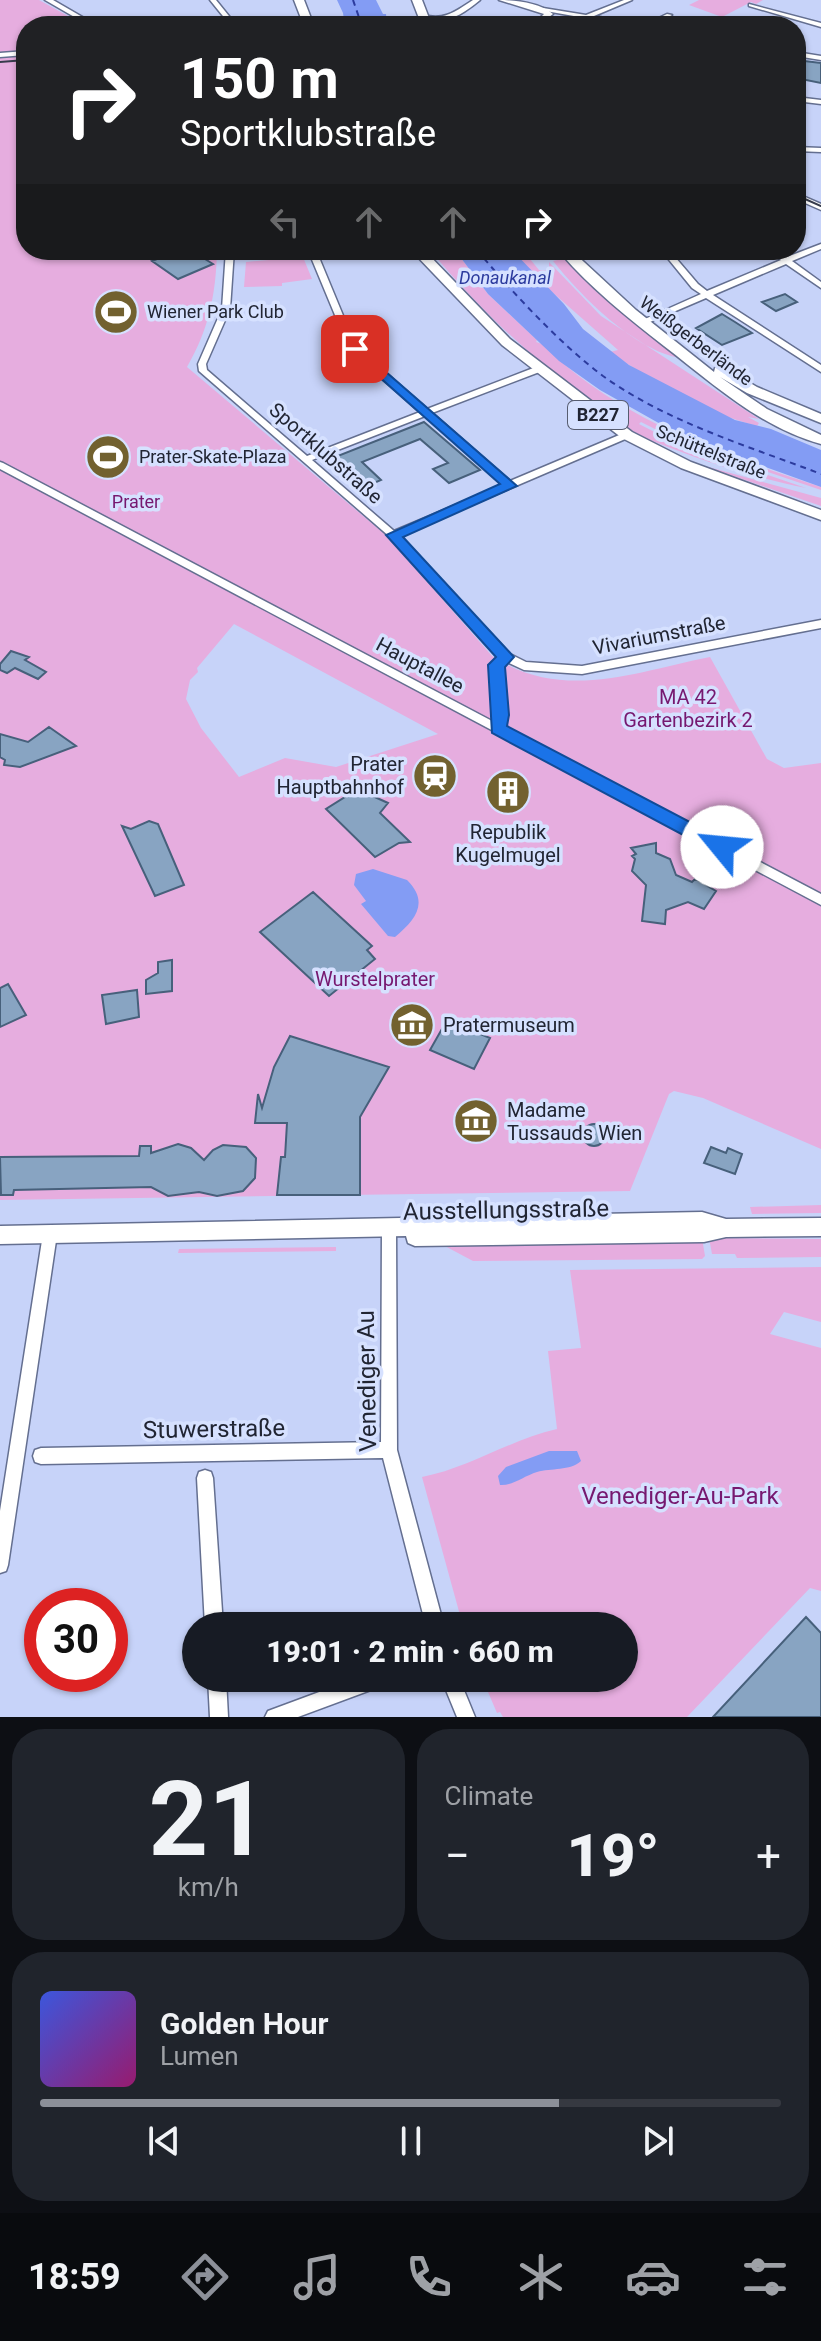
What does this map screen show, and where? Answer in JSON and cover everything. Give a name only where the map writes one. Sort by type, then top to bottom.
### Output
[{"type":"main road","name":"Schüttelstraße","points":[[427,260],[506,342],[627,435],[686,465],[821,515]]},
{"type":"main road","name":"Weißgerberlände","points":[[575,260],[640,323],[759,411],[821,440]]},
{"type":"main road","points":[[675,348],[752,390],[821,419]]},
{"type":"main road","name":"Ausstellungsstraße","points":[[0,1235],[287,1229],[330,1237],[389,1232],[704,1233],[726,1228],[821,1227]]},
{"type":"street","points":[[48,0],[77,16]]},
{"type":"street","points":[[213,0],[226,16]]},
{"type":"street","points":[[452,16],[477,0]]},
{"type":"street","points":[[503,0],[572,16]]},
{"type":"street","points":[[541,9],[553,0]]},
{"type":"street","points":[[583,16],[602,13],[629,0]]},
{"type":"street","points":[[751,5],[795,16]]},
{"type":"street","points":[[541,9],[548,16]]},
{"type":"street","name":"Sportklubstraße","points":[[229,260],[226,309],[202,364],[203,371],[393,535],[506,657]]},
{"type":"street","points":[[316,260],[350,342],[359,354],[510,486]]},
{"type":"street","points":[[673,260],[695,286],[707,295],[821,369]]},
{"type":"street","points":[[640,323],[787,261],[821,286]]},
{"type":"street","points":[[306,459],[539,369]]},
{"type":"street","points":[[393,535],[627,435]]},
{"type":"street","name":"Hauptallee","points":[[0,465],[821,900]]},
{"type":"street","name":"Vivariumstraße","points":[[506,657],[524,666],[582,670],[821,624]]},
{"type":"street","points":[[498,729],[501,715],[496,665],[506,657]]},
{"type":"street","name":"Venediger Au","points":[[389,1232],[389,1450],[431,1612]]},
{"type":"street","points":[[0,1565],[8,1456],[50,1234]]},
{"type":"street","name":"Stuwerstraße","points":[[41,1456],[389,1450]]},
{"type":"street","points":[[205,1478],[213,1612]]},
{"type":"street","points":[[218,1692],[219,1717]]},
{"type":"street","points":[[274,1717],[343,1692]]},
{"type":"street","points":[[456,1692],[466,1717]]},
{"type":"green space","points":[[0,0],[39,0],[68,16],[16,16],[16,260],[216,260],[210,311],[187,367],[388,537],[492,656],[518,670],[545,678],[572,680],[627,675],[710,657],[767,759],[784,768],[821,763],[821,1149],[703,1098],[674,1091],[669,1094],[630,1191],[0,1200]],"holes":[[[234,624],[438,734],[336,767],[285,758],[239,777],[201,728],[186,699],[190,680]]]},
{"type":"green space","points":[[699,0],[763,0],[756,4],[751,2],[724,16],[689,5]]},
{"type":"green space","points":[[304,260],[312,279],[282,283],[282,286],[244,287],[246,262]]},
{"type":"green space","points":[[439,260],[462,260],[488,294],[536,342],[603,393],[637,414],[672,432],[746,462],[821,487],[821,490],[685,444],[641,422],[639,424],[680,445],[806,488],[710,462],[629,429],[525,348]]},
{"type":"green space","points":[[521,260],[531,260],[539,270],[549,271],[549,262],[601,316],[759,419],[748,417],[759,423],[757,426],[719,413],[644,374],[610,352],[618,350],[543,284]]},
{"type":"green space","points":[[567,260],[624,315],[680,358],[662,353],[627,333],[593,305],[553,261]]},
{"type":"green space","points":[[701,465],[821,498],[821,506]]},
{"type":"green space","points":[[821,1205],[821,1213],[752,1214],[750,1207]]},
{"type":"green space","points":[[702,1238],[705,1256],[702,1259],[473,1261],[441,1244]]},
{"type":"green space","points":[[709,1238],[821,1239],[821,1257],[737,1258],[735,1254],[712,1254]]},
{"type":"green space","points":[[336,1247],[336,1251],[178,1253],[179,1249]]},
{"type":"green space","name":"Venediger-Au-Park","points":[[821,1267],[821,1322],[784,1312],[770,1334],[821,1348],[821,1591],[810,1588],[687,1717],[503,1717],[500,1712],[497,1713],[488,1692],[638,1692],[638,1612],[459,1612],[422,1477],[557,1429],[548,1351],[581,1348],[570,1270]]},
{"type":"water","points":[[337,0],[376,0],[386,16],[343,16]]},
{"type":"water","name":"Donaukanal","points":[[462,260],[522,260],[564,304],[583,329],[629,365],[735,420],[771,429],[821,450],[821,487],[687,439],[600,390],[559,361],[488,294]]},
{"type":"water","points":[[373,869],[407,880],[418,896],[419,904],[414,918],[395,937],[388,936],[361,904],[366,901],[354,885],[356,874]]},
{"type":"water","points":[[549,1451],[577,1451],[581,1461],[500,1485],[498,1476],[506,1467]]},
{"type":"building","points":[[806,61],[821,63],[821,83],[806,80]]},
{"type":"building","points":[[207,260],[213,264],[178,279],[152,261]]},
{"type":"building","points":[[785,294],[797,302],[776,311],[762,302]]},
{"type":"building","points":[[722,314],[752,333],[722,345],[696,328]]},
{"type":"building","points":[[424,422],[480,470],[449,483],[433,469],[448,463],[420,439],[362,462],[381,480],[365,487],[358,485],[330,459]]},
{"type":"building","points":[[11,651],[29,657],[25,660],[46,672],[38,679],[15,668],[7,673],[0,670],[0,664]]},
{"type":"building","points":[[49,727],[76,746],[20,767],[4,765],[5,760],[0,757],[0,734],[28,742]]},
{"type":"building","points":[[344,783],[388,803],[380,813],[410,842],[399,843],[375,857],[326,809],[348,795],[338,790]]},
{"type":"building","points":[[149,821],[158,824],[184,885],[155,896],[122,826],[131,829]]},
{"type":"building","points":[[656,843],[656,853],[670,859],[676,875],[692,882],[695,879],[716,891],[704,909],[688,902],[666,910],[665,924],[642,921],[646,885],[632,871],[635,859],[632,856],[636,854],[631,848]]},
{"type":"building","points":[[313,892],[372,946],[367,950],[375,959],[329,996],[260,932]]},
{"type":"building","points":[[172,960],[172,991],[146,994],[146,980],[158,973],[158,962]]},
{"type":"building","points":[[8,984],[26,1015],[0,1027],[0,988]]},
{"type":"building","points":[[137,990],[139,1017],[106,1024],[102,995]]},
{"type":"building","points":[[447,1020],[490,1038],[474,1069],[430,1050]]},
{"type":"building","points":[[290,1036],[389,1067],[360,1117],[360,1195],[277,1195],[281,1157],[285,1157],[287,1123],[255,1123],[258,1094],[262,1108],[274,1067]]},
{"type":"building","points":[[590,1124],[598,1124],[605,1135],[598,1146],[590,1146],[583,1139],[583,1131]]},
{"type":"building","points":[[178,1144],[191,1148],[204,1160],[223,1145],[246,1147],[256,1158],[255,1178],[243,1191],[217,1196],[199,1192],[168,1196],[151,1187],[14,1190],[13,1195],[1,1195],[0,1157],[139,1156],[140,1146],[151,1146],[151,1153]]},
{"type":"building","points":[[711,1147],[726,1153],[728,1148],[742,1154],[735,1174],[704,1163]]},
{"type":"building","points":[[806,1617],[821,1633],[821,1717],[713,1717]]},
{"type":"ferry route","points":[[353,0],[359,16]]},
{"type":"ferry route","points":[[486,260],[553,333],[603,376],[628,392],[709,432],[821,474]]},
{"type":"tram line","points":[[0,62],[16,61]]},
{"type":"tram line","points":[[806,199],[821,206]]},
{"type":"place","name":"Wiener Park Club","points":[[116,312]]},
{"type":"place","name":"Prater-Skate-Plaza","points":[[108,457]]},
{"type":"place","name":"Prater Hauptbahnhof","points":[[435,776]]},
{"type":"place","name":"Republik Kugelmugel","points":[[508,792]]},
{"type":"place","name":"Pratermuseum","points":[[412,1025]]},
{"type":"place","name":"Madame Tussauds Wien","points":[[476,1121]]},
{"type":"route","points":[[355,349],[510,486],[393,535],[506,657],[496,665],[501,715],[498,729],[722,847]]},
{"type":"park label","name":"Prater","points":[[136,502]]},
{"type":"park label","name":"MA 42 Gartenbezirk 2","points":[[688,708]]},
{"type":"park label","name":"Wurstelprater","points":[[375,979]]}]
